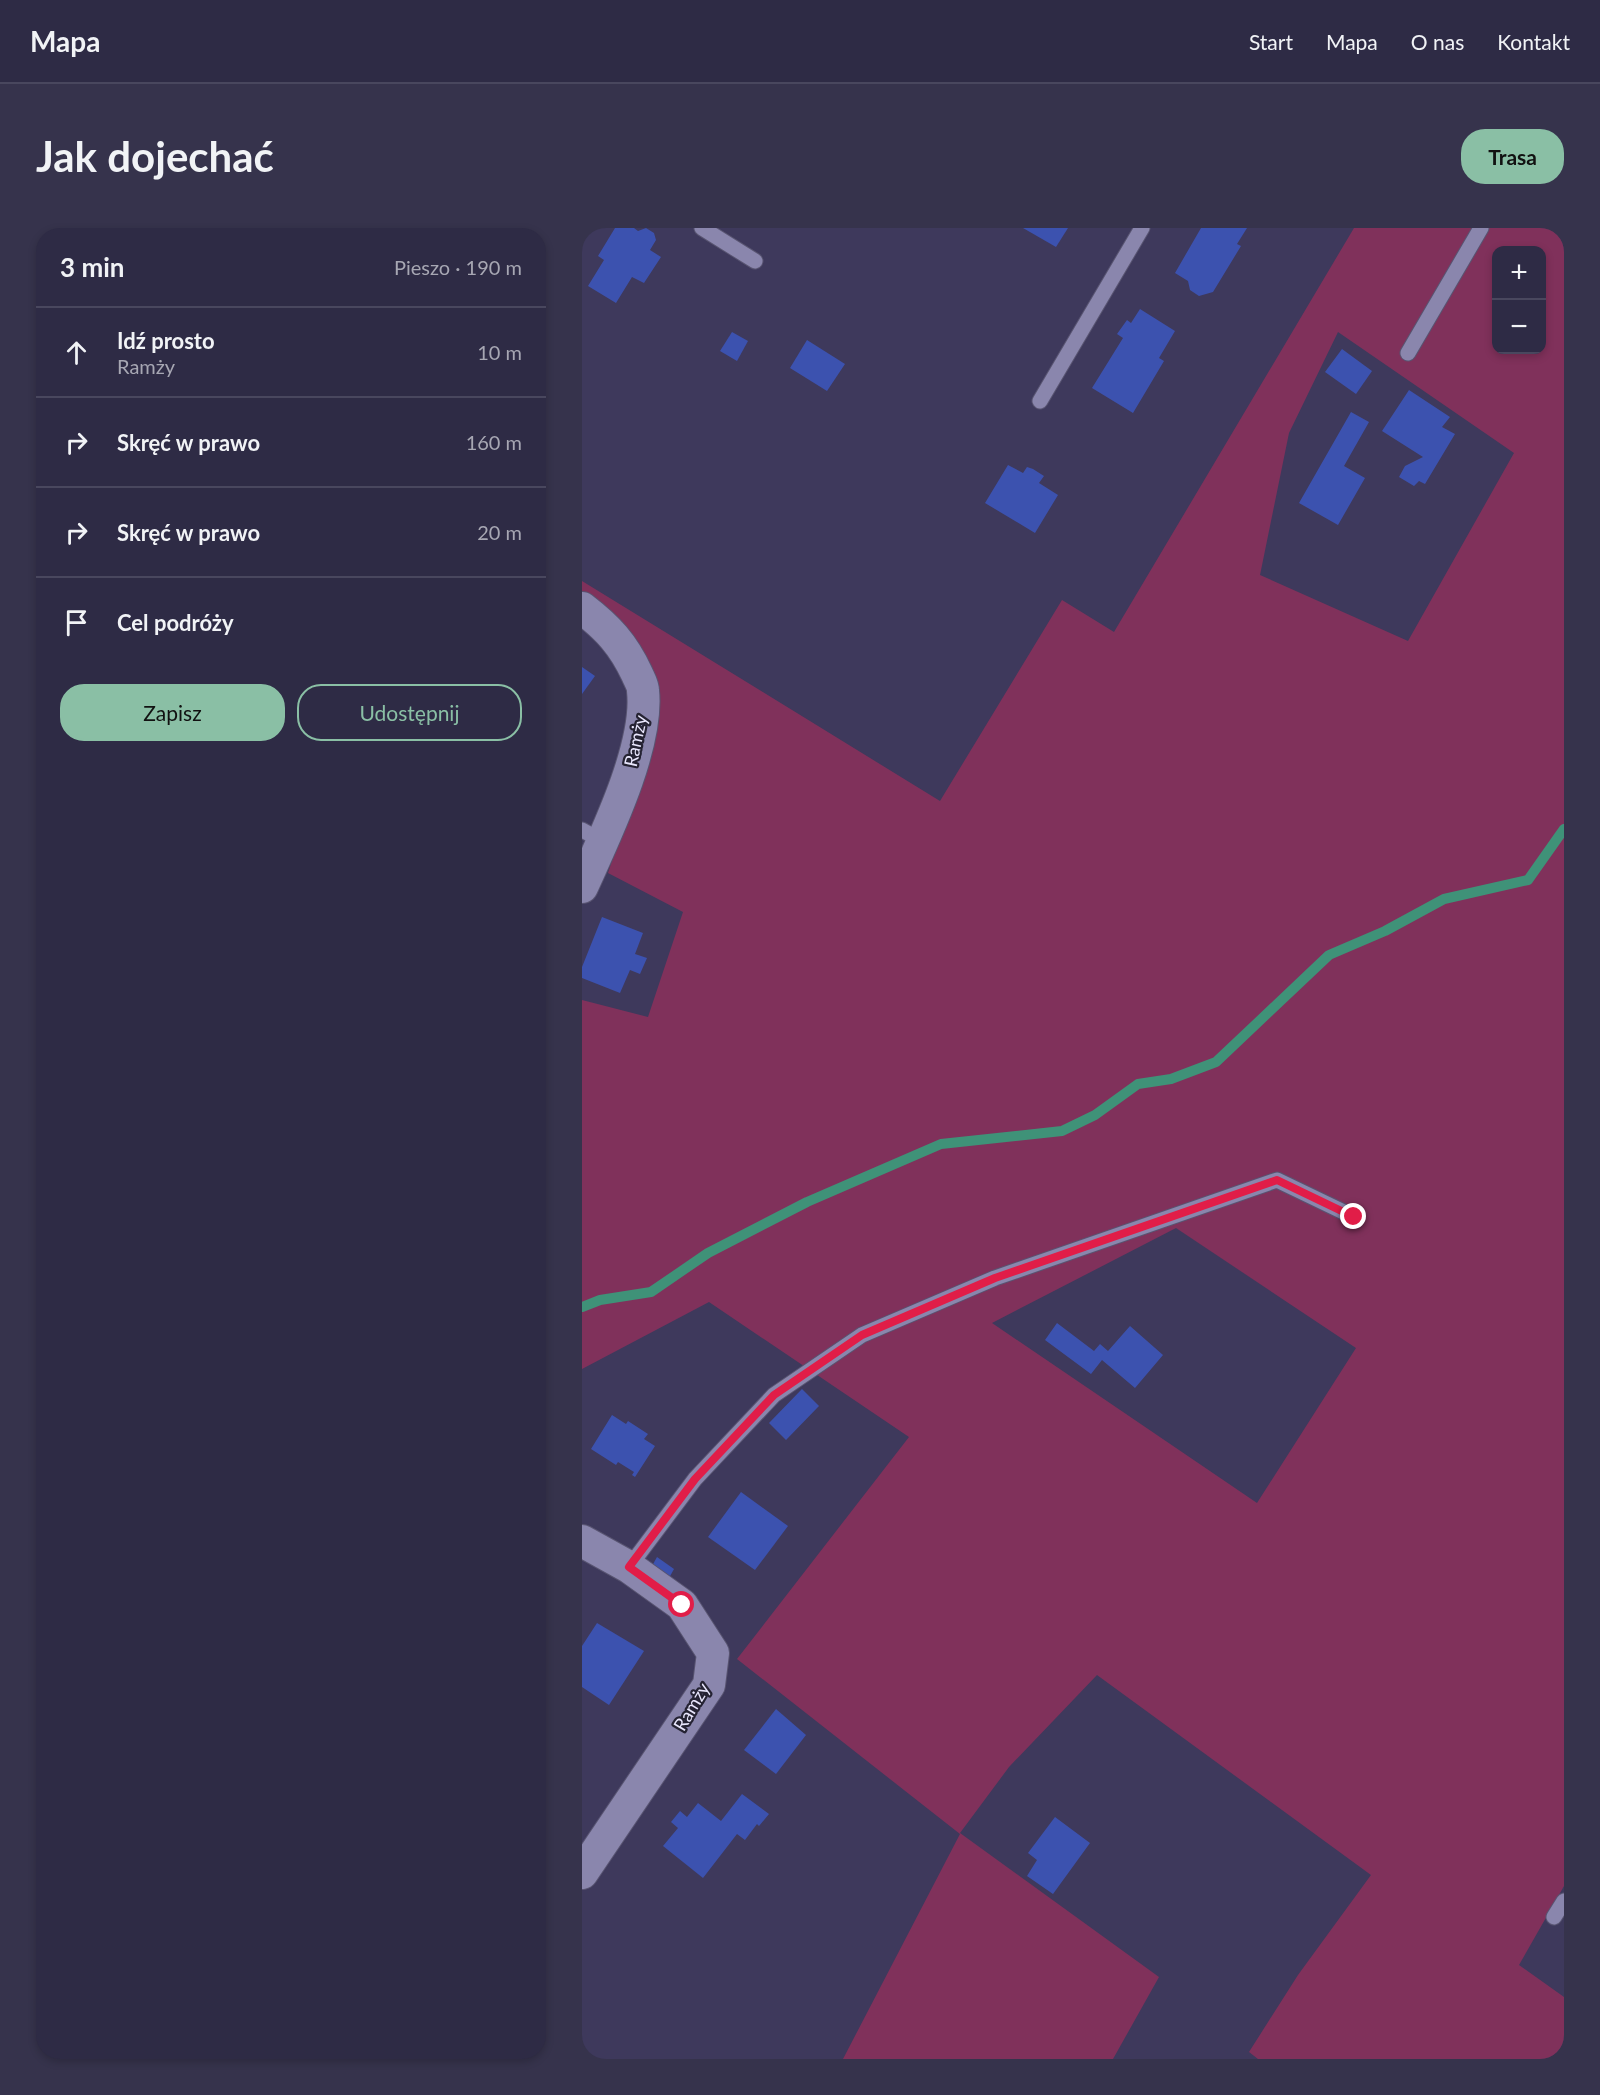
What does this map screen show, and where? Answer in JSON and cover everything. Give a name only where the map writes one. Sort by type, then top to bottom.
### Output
[{"type":"street","name":"Ramży","points":[[582,608],[600,622],[627,652],[643,689],[643,725],[629,774],[592,835],[582,887]]},
{"type":"street","name":"Ramży","points":[[582,1541],[629,1567],[682,1605],[713,1653],[709,1684],[582,1874]]},
{"type":"lane","points":[[702,228],[755,261]]},
{"type":"lane","points":[[1040,401],[1142,228]]},
{"type":"lane","points":[[1408,353],[1481,228]]},
{"type":"lane","points":[[629,1567],[695,1479],[774,1395],[862,1335],[995,1278],[1277,1180],[1354,1217]]},
{"type":"lane","points":[[1554,1917],[1564,1901]]},
{"type":"shaded area","points":[[1354,228],[1564,228],[1564,1886],[1519,1965],[1564,1997],[1564,2059],[1258,2059],[1249,2052],[1298,1975],[1371,1875],[1097,1675],[1009,1767],[960,1833],[1159,1977],[1113,2059],[843,2059],[960,1834],[737,1659],[909,1437],[709,1302],[582,1369],[582,1000],[648,1017],[683,912],[608,873],[659,713],[636,645],[582,595],[582,581],[940,801],[1062,600],[1114,632]],"holes":[[[1338,332],[1514,453],[1408,641],[1260,575],[1289,433]],[[1176,1228],[1356,1348],[1257,1503],[992,1323]]]},
{"type":"building","points":[[615,228],[634,228],[638,231],[646,228],[654,233],[656,240],[650,250],[661,257],[644,283],[632,277],[616,303],[588,286],[604,260],[598,256]]},
{"type":"building","points":[[1023,228],[1068,228],[1056,247]]},
{"type":"building","points":[[1201,228],[1247,228],[1237,244],[1241,246],[1213,292],[1199,296],[1190,290],[1188,281],[1175,273]]},
{"type":"building","points":[[1140,309],[1175,331],[1159,358],[1164,361],[1133,413],[1092,388],[1123,338],[1117,334],[1127,320],[1131,323]]},
{"type":"building","points":[[732,332],[748,341],[737,361],[720,351]]},
{"type":"building","points":[[807,340],[845,364],[827,391],[790,368]]},
{"type":"building","points":[[1342,349],[1372,371],[1356,394],[1325,372]]},
{"type":"building","points":[[1409,390],[1450,417],[1442,427],[1455,434],[1425,484],[1419,481],[1414,486],[1399,477],[1405,466],[1423,457],[1382,431]]},
{"type":"building","points":[[1351,412],[1369,422],[1344,466],[1365,478],[1338,525],[1299,503]]},
{"type":"building","points":[[1008,465],[1023,473],[1027,467],[1033,469],[1044,476],[1039,483],[1058,495],[1035,533],[985,503]]},
{"type":"building","points":[[582,667],[595,676],[582,694]]},
{"type":"building","points":[[602,917],[643,933],[635,954],[647,958],[640,974],[630,970],[620,993],[582,978],[582,967]]},
{"type":"building","points":[[1057,1323],[1094,1351],[1100,1344],[1108,1351],[1130,1326],[1163,1355],[1135,1388],[1102,1360],[1091,1374],[1045,1340]]},
{"type":"building","points":[[802,1389],[819,1406],[786,1440],[769,1423]]},
{"type":"building","points":[[612,1415],[626,1424],[628,1421],[648,1434],[644,1439],[655,1446],[635,1477],[632,1475],[634,1472],[618,1462],[616,1465],[591,1449]]},
{"type":"building","points":[[741,1492],[788,1526],[755,1570],[708,1537]]},
{"type":"building","points":[[657,1557],[674,1569],[669,1578],[652,1566]]},
{"type":"building","points":[[597,1623],[644,1651],[609,1705],[582,1687],[582,1646]]},
{"type":"building","points":[[776,1709],[806,1735],[776,1774],[744,1750]]},
{"type":"building","points":[[742,1794],[769,1814],[759,1826],[757,1824],[745,1840],[737,1834],[703,1878],[663,1846],[678,1828],[671,1822],[680,1811],[687,1817],[698,1803],[721,1821]]},
{"type":"building","points":[[1055,1817],[1090,1843],[1053,1894],[1027,1876],[1037,1860],[1028,1853]]},
{"type":"waterway","points":[[582,1307],[600,1300],[651,1292],[708,1253],[807,1202],[941,1144],[1062,1131],[1095,1115],[1138,1084],[1171,1079],[1216,1062],[1329,955],[1385,931],[1444,899],[1528,880],[1564,829]]},
{"type":"route","points":[[682,1605],[629,1567],[695,1479],[774,1395],[862,1335],[995,1278],[1277,1180],[1354,1217]]}]
